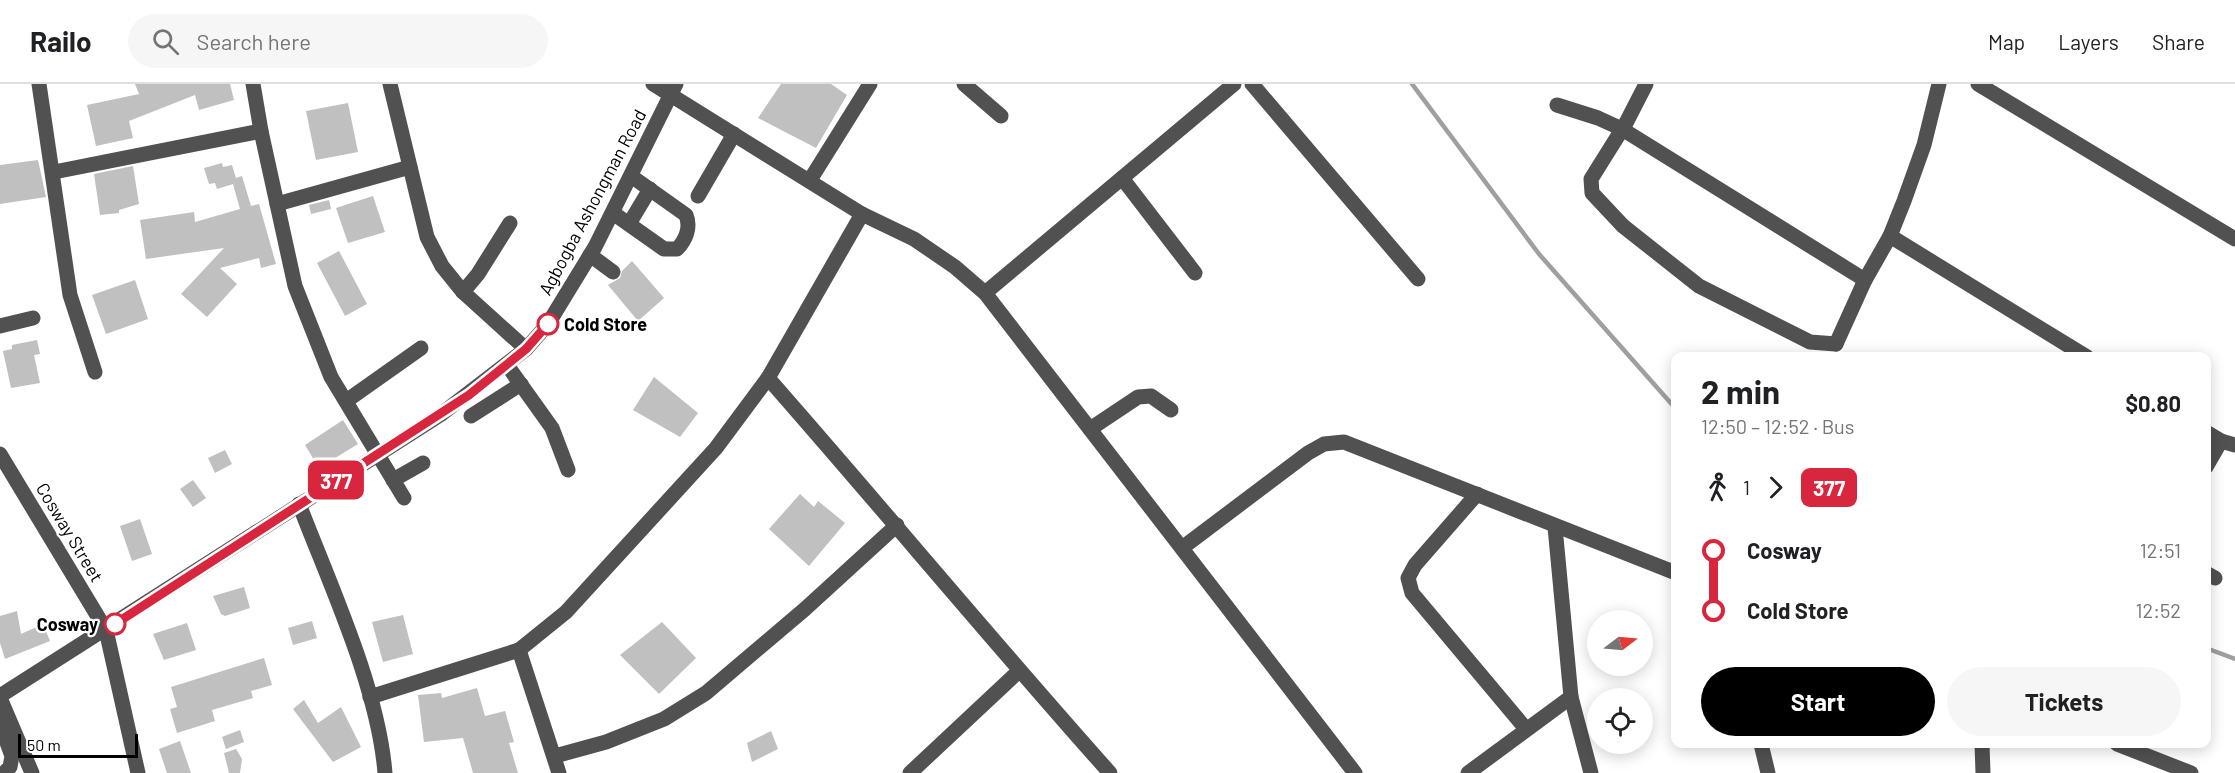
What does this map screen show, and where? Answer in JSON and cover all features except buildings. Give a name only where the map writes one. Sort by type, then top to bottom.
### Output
[{"type":"street","points":[[39,84],[54,172],[70,295],[95,372]]},
{"type":"street","points":[[253,84],[295,286],[331,377],[404,498]]},
{"type":"street","points":[[390,84],[428,237],[442,266],[463,292],[526,349]]},
{"type":"street","points":[[653,84],[674,89],[734,134],[862,214],[914,239],[955,267],[985,293],[1355,773]]},
{"type":"street","points":[[810,180],[870,84]]},
{"type":"street","points":[[964,84],[1000,116]]},
{"type":"street","points":[[985,293],[1234,84]]},
{"type":"street","points":[[1252,84],[1418,279]]},
{"type":"street","points":[[1646,84],[1591,179],[1592,193],[1601,206],[1699,286],[1810,342],[1839,351],[1865,280],[1890,236],[1924,145],[1939,84]]},
{"type":"street","points":[[1982,85],[2235,239]]},
{"type":"street","name":"Agbogba Ashongman Road","points":[[0,697],[469,395],[526,349],[548,324],[590,255],[674,89]]},
{"type":"street","points":[[1557,105],[1622,129],[1865,280]]},
{"type":"street","points":[[54,172],[261,131]]},
{"type":"street","points":[[698,196],[734,134]]},
{"type":"street","points":[[277,204],[410,167]]},
{"type":"street","points":[[613,213],[664,249],[677,249],[681,244],[689,226],[686,215],[631,176]]},
{"type":"street","points":[[1122,178],[1195,273]]},
{"type":"street","points":[[629,224],[650,189]]},
{"type":"street","points":[[370,697],[519,650],[566,612],[716,448],[768,378],[862,214]]},
{"type":"street","points":[[463,292],[478,274],[510,223]]},
{"type":"street","points":[[1890,236],[2079,352]]},
{"type":"street","points":[[590,255],[613,272]]},
{"type":"street","points":[[0,326],[33,318]]},
{"type":"street","points":[[346,401],[421,348]]},
{"type":"street","points":[[507,365],[552,428],[568,470]]},
{"type":"street","points":[[768,378],[897,525],[1019,671],[1110,773]]},
{"type":"street","points":[[471,416],[521,384]]},
{"type":"street","points":[[1089,429],[1138,397],[1151,396],[1171,410]]},
{"type":"street","points":[[2211,434],[2228,443],[2211,461]]},
{"type":"street","points":[[1182,548],[1308,453],[1324,444],[1344,442],[1671,571]]},
{"type":"street","name":"Cosway Street","points":[[0,454],[106,630],[138,773]]},
{"type":"street","points":[[393,480],[423,463]]},
{"type":"street","points":[[1477,494],[1415,565],[1408,578],[1412,593],[1526,729]]},
{"type":"street","points":[[299,504],[370,697],[383,751],[385,773]]},
{"type":"street","points":[[555,756],[606,742],[664,719],[706,693],[805,609],[897,525]]},
{"type":"street","points":[[1555,527],[1571,697],[1591,773]]},
{"type":"street","points":[[519,650],[559,773]]},
{"type":"street","points":[[910,773],[1019,671]]},
{"type":"street","points":[[0,697],[32,773]]},
{"type":"street","points":[[1468,773],[1571,697]]},
{"type":"street","points":[[0,724],[12,756],[10,767],[4,773]]},
{"type":"street","points":[[1762,748],[1767,773]]},
{"type":"street","points":[[1982,748],[1983,773]]},
{"type":"street","points":[[2127,748],[2192,773]]},
{"type":"waterway","points":[[1412,84],[1539,254],[1671,403]]},
{"type":"waterway","points":[[2211,650],[2235,659]]},
{"type":"bus line","name":"377","points":[[115,624],[469,395],[526,349],[548,324]]},
{"type":"place","name":"Cold Store","points":[[548,324]]},
{"type":"place","name":"Cosway","points":[[115,624]]}]
